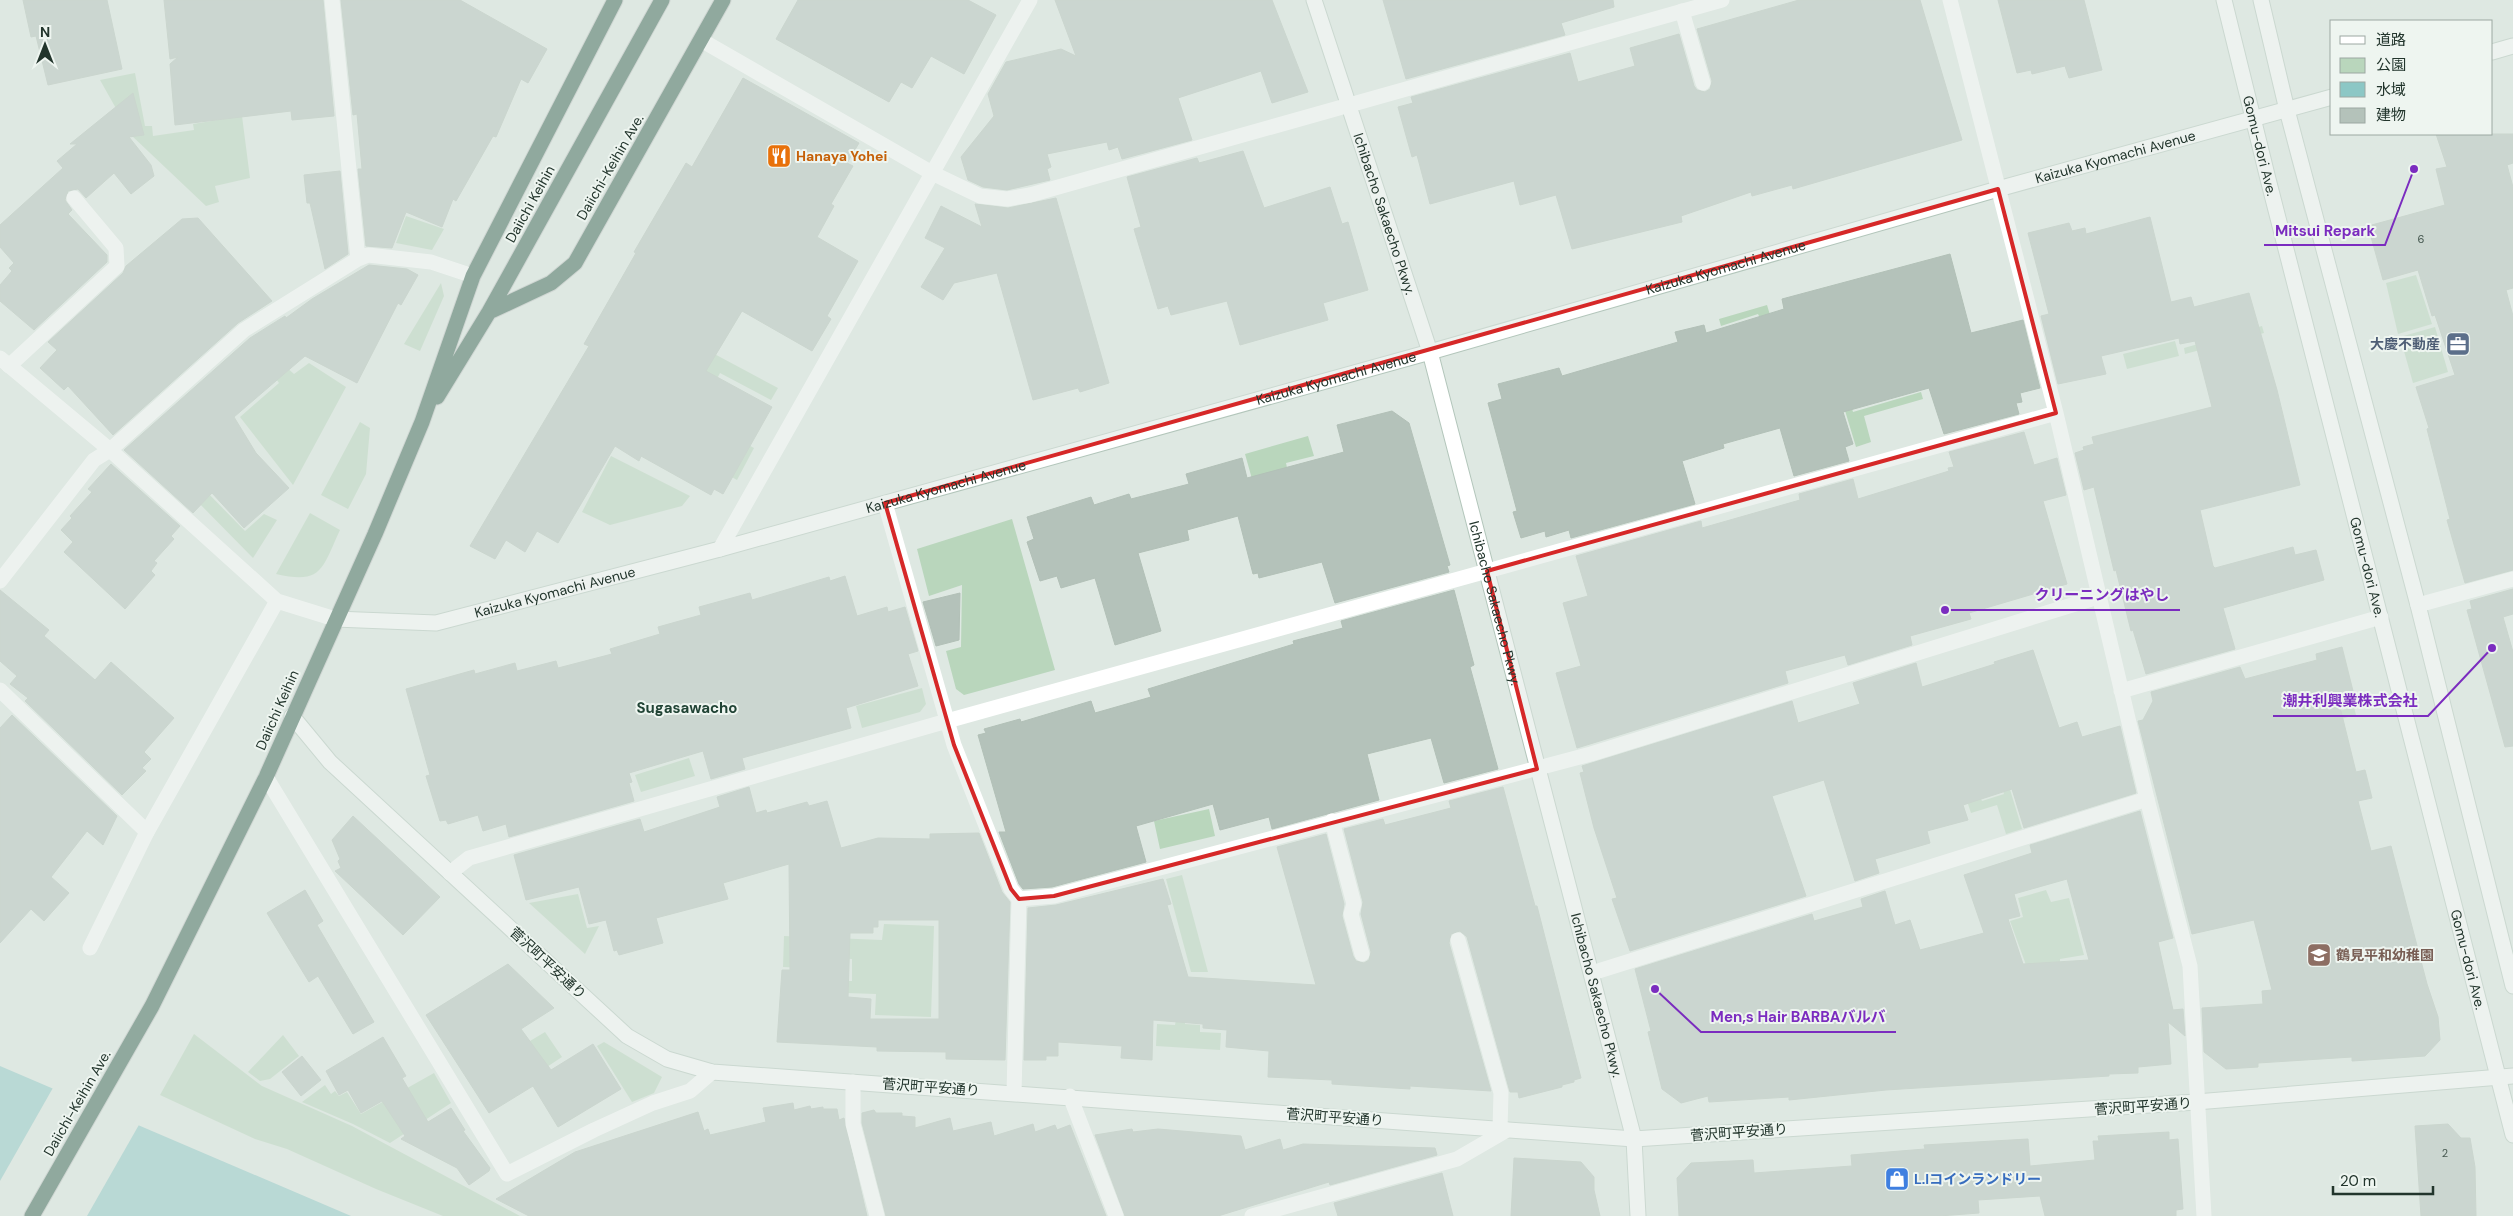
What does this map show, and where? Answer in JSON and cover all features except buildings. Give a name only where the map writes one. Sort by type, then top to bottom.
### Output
[{"type":"highway","name":"Daiichi Keihin","points":[[152,1006],[266,777],[335,619],[375,534],[422,422],[473,276],[615,0]]},
{"type":"highway","name":"Daiichi Keihin","points":[[422,422],[489,312],[662,0]]},
{"type":"highway","name":"Daiichi-Keihin Ave.","points":[[489,312],[551,283],[574,263],[723,0]]},
{"type":"highway","name":"Daiichi-Keihin Ave.","points":[[32,1216],[152,1006]]},
{"type":"street","points":[[332,0],[358,259]]},
{"type":"street","points":[[720,549],[1030,0]]},
{"type":"street","name":"Ichibacho Sakaecho Pkwy.","points":[[1314,0],[1430,352],[1634,1139],[1638,1216]]},
{"type":"street","points":[[701,40],[932,173],[980,196],[1007,199],[1030,195],[1722,0]]},
{"type":"street","points":[[1950,0],[2056,413],[2121,692],[2190,966],[2196,1102],[2204,1216]]},
{"type":"street","name":"Gomu-dori Ave.","points":[[2224,0],[2252,120],[2380,617],[2506,1077],[2513,1135]]},
{"type":"street","points":[[2261,0],[2287,110],[2418,605],[2513,986]]},
{"type":"street","points":[[1682,11],[1703,83]]},
{"type":"street","points":[[2493,52],[2513,46]]},
{"type":"street","name":"Kaizuka Kyomachi Avenue","points":[[277,601],[335,619],[436,624],[720,549],[1430,352],[1998,189],[2330,98]]},
{"type":"street","points":[[74,198],[116,248],[117,266],[5,362],[110,450],[277,601],[147,832],[90,948]]},
{"type":"street","points":[[0,582],[94,460],[110,450],[244,330],[358,259],[368,255],[431,262],[473,276]]},
{"type":"street","points":[[450,873],[469,858],[947,721],[2056,413]]},
{"type":"street","points":[[885,503],[954,745],[1011,889],[1018,900],[1014,1093]]},
{"type":"street","points":[[2418,605],[2513,579]]},
{"type":"street","points":[[1018,900],[1054,896],[1332,821],[1537,769],[2098,597]]},
{"type":"street","points":[[2121,692],[2380,617]]},
{"type":"street","points":[[0,690],[147,832]]},
{"type":"street","name":"菅沢町平安通り","points":[[292,716],[330,762],[626,1036],[667,1060],[712,1072],[1070,1096],[1634,1139],[2196,1102],[2506,1077]]},
{"type":"street","points":[[266,777],[507,1174],[594,1130],[653,1104],[690,1091],[712,1072]]},
{"type":"street","points":[[1592,973],[2147,799]]},
{"type":"street","points":[[1332,821],[1354,904],[1351,914],[1362,954]]},
{"type":"street","points":[[1252,1216],[1458,1159],[1503,1129],[1501,1094],[1458,940]]},
{"type":"street","points":[[853,1082],[853,1124],[877,1216]]},
{"type":"street","points":[[1070,1096],[1116,1216]]},
{"type":"highlighted area","points":[[1998,189],[2056,413],[1487,571],[1537,769],[1054,896],[1019,899],[1011,889],[954,745],[885,503]]},
{"type":"green space","points":[[135,73],[145,126],[152,126],[153,136],[194,130],[193,124],[242,116],[250,178],[215,186],[219,202],[206,206],[131,135],[100,80]]},
{"type":"green space","points":[[406,216],[444,229],[432,250],[396,243]]},
{"type":"green space","points":[[2416,275],[2432,324],[2398,334],[2386,283]]},
{"type":"green space","points":[[441,283],[444,296],[420,351],[404,344]]},
{"type":"green space","points":[[1767,305],[1789,378],[1758,314],[1721,326],[1719,319]]},
{"type":"green space","points":[[2262,326],[2264,333],[2185,354],[2184,348]]},
{"type":"green space","points":[[2435,327],[2448,372],[2413,383],[2400,337]]},
{"type":"green space","points":[[2175,341],[2179,356],[2127,369],[2123,354]]},
{"type":"green space","points":[[707,350],[778,388],[771,400],[720,373],[699,413]]},
{"type":"green space","points":[[309,363],[346,387],[293,485],[240,417],[279,383],[274,376],[285,366],[294,374]]},
{"type":"green space","points":[[1841,371],[1853,412],[1921,392],[1923,399],[1864,416],[1871,442],[1856,447],[1834,374]]},
{"type":"green space","points":[[360,422],[370,428],[366,474],[348,509],[321,495]]},
{"type":"green space","points":[[730,435],[754,448],[737,480],[712,466]]},
{"type":"green space","points":[[1308,436],[1314,456],[1286,463],[1289,477],[1252,479],[1245,454]]},
{"type":"green space","points":[[611,456],[690,496],[682,506],[610,525],[582,512]]},
{"type":"green space","points":[[204,489],[245,531],[264,514],[277,520],[253,558],[193,497]]},
{"type":"green space","points":[[310,513],[340,530],[324,564],[312,575],[303,577],[276,574]]},
{"type":"green space","points":[[1012,519],[1055,670],[964,695],[956,689],[946,651],[961,647],[962,585],[929,596],[917,549]]},
{"type":"green space","points":[[922,688],[926,704],[920,712],[862,728],[856,706]]},
{"type":"green space","points":[[2354,707],[2356,715],[2291,732],[2289,724]]},
{"type":"green space","points":[[689,758],[695,776],[641,792],[635,775]]},
{"type":"green space","points":[[2005,773],[2022,829],[2006,834],[1997,805],[1971,813],[1967,801],[1980,797],[1982,801],[2004,794],[1998,775]]},
{"type":"green space","points":[[1209,809],[1215,836],[1160,849],[1154,821]]},
{"type":"green space","points":[[1182,875],[1208,972],[1191,972],[1166,879]]},
{"type":"green space","points":[[2046,890],[2051,902],[2069,898],[2084,955],[2060,959],[2060,962],[2026,965],[2010,921],[2023,917],[2018,898]]},
{"type":"green space","points":[[578,894],[587,928],[599,926],[585,954],[529,903]]},
{"type":"green space","points":[[884,924],[934,926],[931,1017],[875,1015],[876,994],[846,993],[846,981],[852,981],[852,959],[830,958],[829,969],[783,967],[784,936],[882,940]]},
{"type":"green space","points":[[1176,1020],[1185,1022],[1185,1024],[1200,1025],[1200,1032],[1221,1033],[1220,1050],[1156,1046],[1157,1024],[1175,1025]]},
{"type":"green space","points":[[545,1032],[562,1057],[527,1080],[510,1053]]},
{"type":"green space","points":[[194,1034],[262,1086],[352,1126],[520,1216],[443,1216],[376,1189],[287,1149],[255,1139],[160,1095]]},
{"type":"green space","points":[[283,1035],[299,1056],[270,1079],[260,1081],[248,1072]]},
{"type":"green space","points":[[604,1042],[662,1077],[654,1093],[632,1102],[597,1046]]},
{"type":"green space","points":[[434,1073],[451,1103],[390,1143],[353,1124],[302,1102],[325,1085],[331,1094],[335,1091],[339,1096],[347,1092],[361,1114]]},
{"type":"water","points":[[0,1066],[351,1216],[0,1216]]},
{"type":"pier","points":[[54,1086],[140,1123],[87,1216],[0,1216],[0,1181]]},
{"type":"place","name":"Hanaya Yohei","points":[[779,156]]},
{"type":"place","name":"Mitsui Repark","points":[[2414,169]]},
{"type":"place","name":"大慶不動産","points":[[2458,344]]},
{"type":"place","name":"クリーニングはやし","points":[[1945,610]]},
{"type":"place","name":"潮井利興業株式会社","points":[[2492,648]]},
{"type":"place","name":"鶴見平和幼稚園","points":[[2319,955]]},
{"type":"place","name":"Men,s Hair BARBAバルバ","points":[[1655,989]]},
{"type":"place","name":"L.Iコインランドリー","points":[[1897,1179]]},
{"type":"district","name":"Sugasawacho","points":[[687,708]]}]
